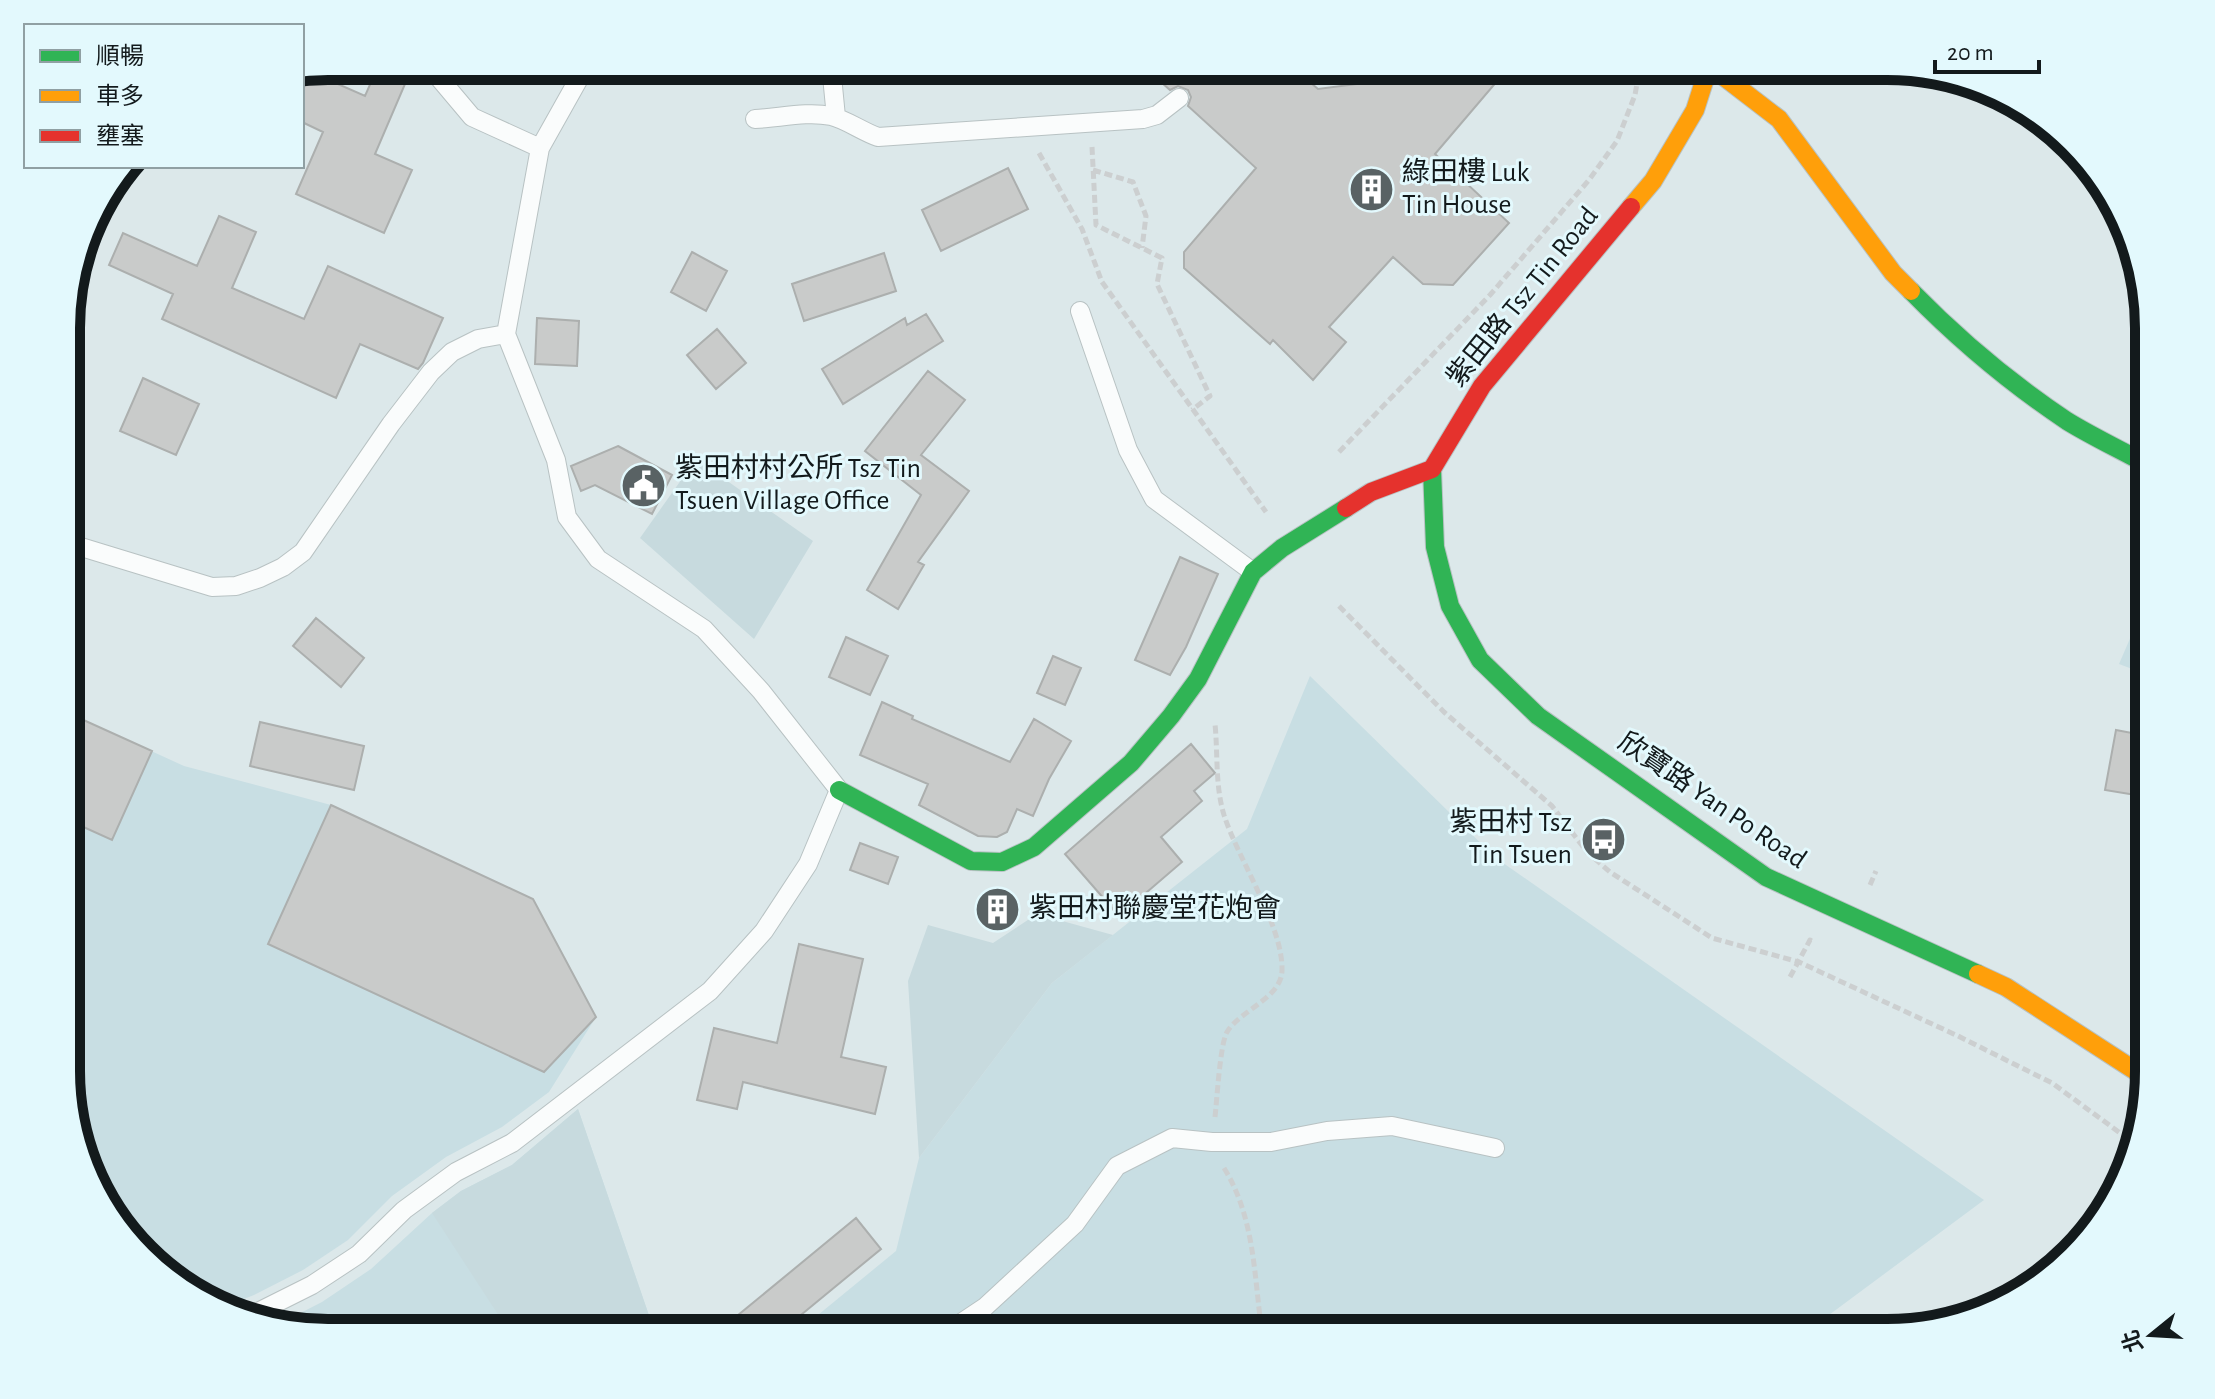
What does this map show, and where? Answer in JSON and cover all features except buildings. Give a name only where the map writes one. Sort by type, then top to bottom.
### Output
[{"type":"street","name":"紫田路 Tsz Tin Road","points":[[1432,469],[1482,386],[1653,181],[1695,110],[1705,80]]},
{"type":"street","points":[[1728,80],[1779,119],[1893,273],[1947,328],[2006,378],[2069,422],[2134,457]]},
{"type":"street","points":[[839,790],[971,861],[1002,862],[1034,847],[1131,763],[1171,716],[1198,679],[1253,572],[1282,548],[1371,492],[1432,469]]},
{"type":"street","name":"欣寶路 Yan Po Road","points":[[1432,469],[1435,547],[1450,606],[1480,660],[1538,716],[1766,877],[2006,987],[2134,1070]]},
{"type":"lane","points":[[442,81],[472,117],[540,148]]},
{"type":"lane","points":[[263,1310],[312,1285],[359,1254],[404,1210],[456,1172],[512,1143],[710,991],[764,931],[808,864],[839,790],[761,691],[704,629],[598,559],[567,517],[556,460],[506,334],[540,148],[578,81]]},
{"type":"lane","points":[[832,81],[836,117]]},
{"type":"lane","points":[[755,119],[836,117],[878,137],[1143,119],[1157,115],[1179,98]]},
{"type":"lane","points":[[1080,311],[1128,450],[1154,499],[1253,572]]},
{"type":"lane","points":[[80,547],[212,587],[236,586],[283,567],[303,552],[431,372],[452,352],[478,339],[506,334]]},
{"type":"lane","points":[[968,1319],[985,1307],[1075,1224],[1117,1166],[1172,1138],[1271,1142],[1327,1131],[1392,1126],[1495,1148]]},
{"type":"path","name":"紫田路 Tsz Tin Road","points":[[1339,452],[1490,295],[1589,180],[1617,141],[1638,80]]},
{"type":"path","points":[[1090,122],[1096,225],[1162,258],[1157,284],[1210,396],[1192,410]]},
{"type":"path","points":[[1024,127],[1082,229],[1102,282],[1270,517]]},
{"type":"path","points":[[1093,170],[1133,182],[1146,216],[1142,248]]},
{"type":"path","points":[[1339,606],[1415,685],[1552,806],[1587,852],[1610,872],[1712,938],[1799,962],[2052,1083],[2126,1137]]},
{"type":"path","points":[[1198,679],[1215,718],[1216,774],[1225,816],[1273,931],[1282,970],[1275,989],[1245,1012],[1226,1033],[1212,1142],[1238,1193],[1252,1246],[1260,1318]]},
{"type":"shaded area","points":[[696,459],[813,541],[754,639],[640,538]]},
{"type":"shaded area","points":[[2134,629],[2134,670],[2119,664]]},
{"type":"shaded area","points":[[1310,676],[1496,858],[1984,1200],[1825,1318],[813,1319],[896,1251],[919,1158],[1052,983],[1247,829]]},
{"type":"shaded area","points":[[80,718],[184,766],[331,805],[533,899],[596,1017],[549,1092],[502,1127],[446,1157],[392,1196],[348,1240],[303,1270],[238,1301],[177,1268],[131,1222],[113,1195],[93,1151],[82,1104],[80,1071]]},
{"type":"shaded area","points":[[1037,914],[1113,935],[1052,983],[919,1158],[908,981],[928,925],[993,943]]},
{"type":"shaded area","points":[[578,1109],[650,1319],[293,1317],[322,1302],[371,1269],[461,1191],[512,1165]]},
{"type":"shaded area","points":[[578,1109],[650,1319],[501,1319],[432,1213],[461,1191],[512,1165]]},
{"type":"traffic: fast","points":[[1911,291],[1966,344],[2025,392],[2067,421],[2134,458]]},
{"type":"traffic: fast","points":[[1432,469],[1435,547],[1450,606],[1480,660],[1538,716],[1766,877],[1978,974]]},
{"type":"traffic: fast","points":[[839,790],[971,861],[1002,862],[1034,847],[1131,763],[1171,716],[1198,679],[1253,572],[1282,548],[1346,508]]},
{"type":"traffic: slow","points":[[1631,207],[1653,181],[1695,110],[1705,80]]},
{"type":"traffic: slow","points":[[1728,80],[1779,119],[1893,273],[1911,291]]},
{"type":"traffic: slow","points":[[1978,974],[2006,987],[2134,1070]]},
{"type":"traffic: jam","points":[[1346,508],[1371,492],[1432,469],[1482,386],[1631,207]]},
{"type":"place","name":"綠田樓 Luk Tin House","points":[[1371,189]]},
{"type":"place","name":"紫田村村公所 Tsz Tin Tsuen Village Office","points":[[644,485]]},
{"type":"place","name":"紫田村 Tsz Tin Tsuen","points":[[1603,839]]},
{"type":"place","name":"紫田村聯慶堂花炮會","points":[[998,909]]}]
